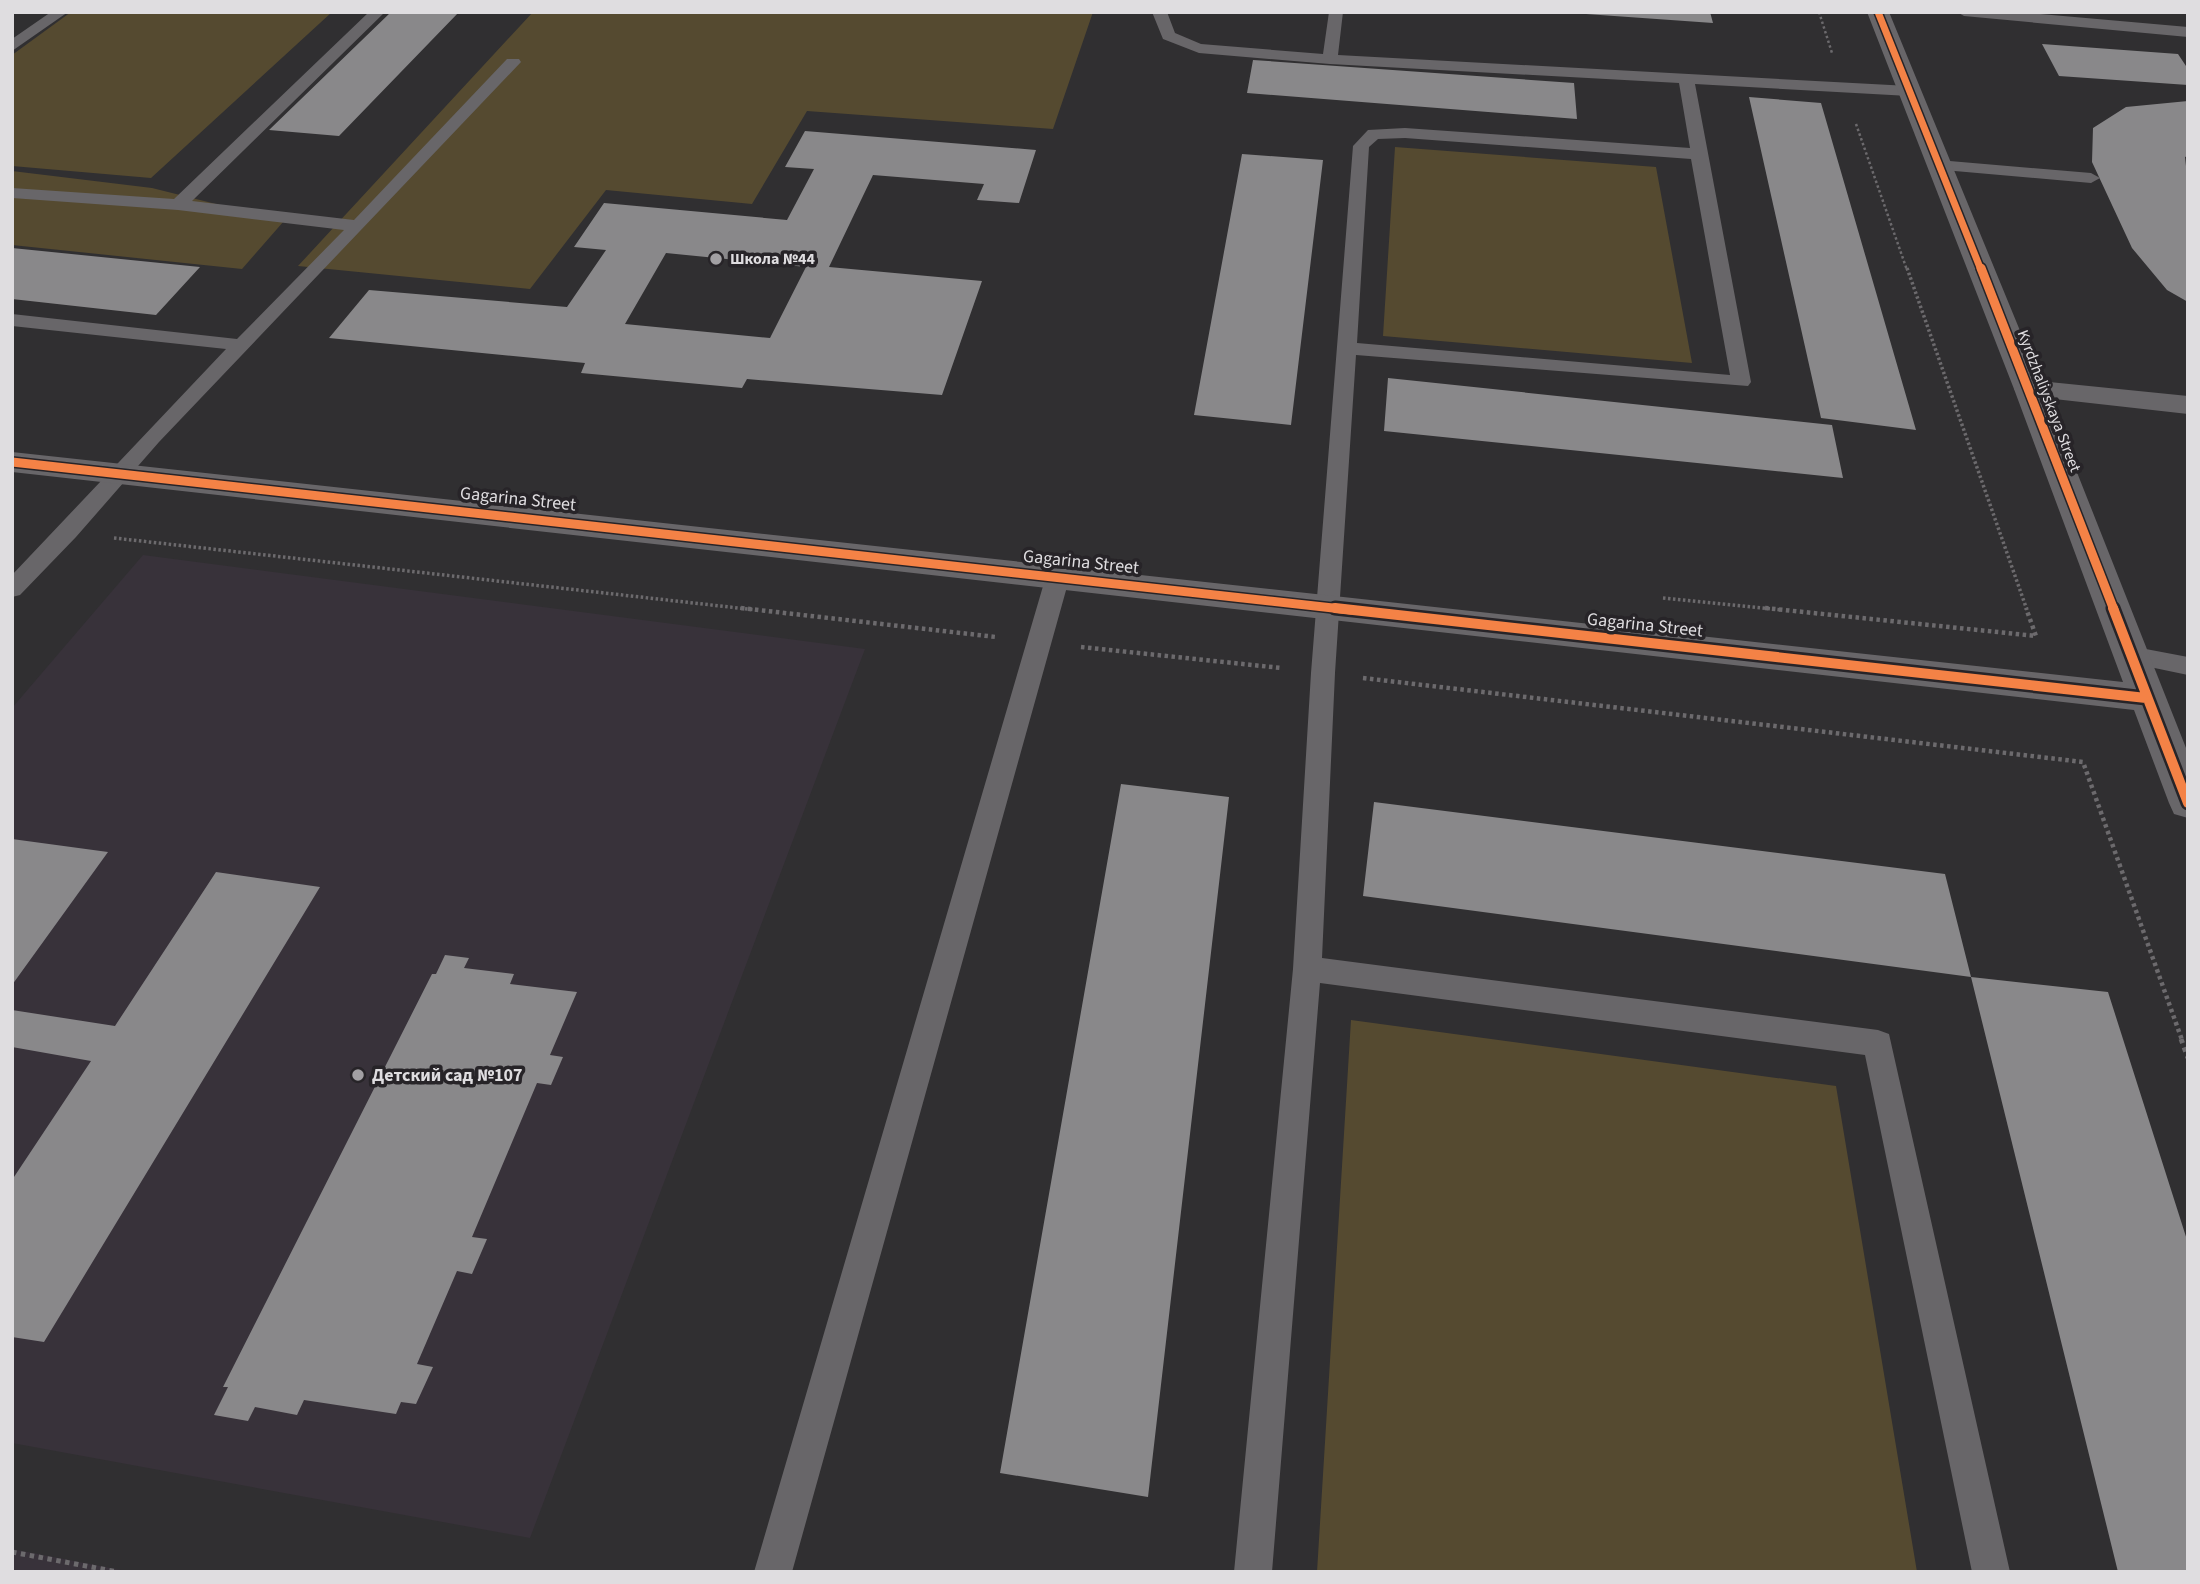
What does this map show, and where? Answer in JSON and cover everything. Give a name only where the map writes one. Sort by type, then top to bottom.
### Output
[{"type":"street","name":"Kyrdzhaliyskaya Street","points":[[1878,12],[2029,389],[2188,803]]},
{"type":"street","points":[[2029,389],[2188,405]]},
{"type":"street","name":"Gagarina Street","points":[[12,462],[2146,698]]},
{"type":"lane","points":[[12,46],[61,12]]},
{"type":"lane","points":[[178,205],[378,12]]},
{"type":"lane","points":[[1159,12],[1168,36],[1199,48],[1330,59],[1909,91]]},
{"type":"lane","points":[[1330,59],[1336,12]]},
{"type":"lane","points":[[1964,12],[2188,32]]},
{"type":"lane","points":[[12,589],[68,532],[119,473],[513,62]]},
{"type":"lane","points":[[1346,348],[1741,382],[1686,77]]},
{"type":"lane","points":[[1252,1572],[1307,969],[1323,673],[1361,146],[1374,134],[1405,133],[1699,155]]},
{"type":"lane","points":[[1938,164],[2091,178]]},
{"type":"lane","points":[[12,193],[178,205],[358,226]]},
{"type":"lane","points":[[12,320],[242,345]]},
{"type":"lane","points":[[773,1572],[1058,576]]},
{"type":"lane","points":[[2130,655],[2188,666]]},
{"type":"lane","points":[[1307,969],[1878,1043],[1991,1572]]},
{"type":"path","points":[[1843,87],[2036,636]]},
{"type":"path","points":[[68,532],[1323,673],[2083,762],[2188,1058]]},
{"type":"path","points":[[12,1552],[118,1572]]},
{"type":"shaded area","points":[[71,12],[332,12],[151,178],[12,166],[12,55]]},
{"type":"shaded area","points":[[533,12],[1093,12],[1053,129],[807,111],[752,204],[606,190],[530,289],[298,266]]},
{"type":"shaded area","points":[[1395,147],[1656,167],[1692,363],[1383,336]]},
{"type":"shaded area","points":[[12,171],[152,188],[284,221],[242,269],[12,245]]},
{"type":"shaded area","name":"Детский сад №107","points":[[143,555],[865,649],[530,1538],[12,1443],[12,708]]},
{"type":"shaded area","points":[[1351,1020],[1836,1086],[1917,1572],[1317,1572]]},
{"type":"shaded area","points":[[12,1549],[131,1572],[12,1572]]},
{"type":"building","points":[[391,12],[459,12],[339,136],[269,130]]},
{"type":"building","points":[[1710,12],[1713,23],[1586,14]]},
{"type":"building","points":[[2042,44],[2178,54],[2188,69],[2188,85],[2059,76]]},
{"type":"building","points":[[1253,60],[1574,83],[1577,119],[1247,93]]},
{"type":"building","points":[[1749,97],[1821,103],[1916,430],[1821,418]]},
{"type":"building","points":[[2188,101],[2188,156],[2185,157],[2188,184],[2188,302],[2167,290],[2132,248],[2092,162],[2093,128],[2126,107]]},
{"type":"building","name":"Школа №44","points":[[805,131],[1036,150],[1019,203],[977,200],[984,184],[873,175],[829,267],[982,281],[942,395],[747,379],[742,388],[581,373],[585,363],[329,338],[369,290],[567,307],[606,250],[574,247],[604,203],[787,220],[814,169],[785,167]],"holes":[[[666,253],[806,267],[770,338],[625,324]]]},
{"type":"building","points":[[1242,154],[1323,160],[1291,425],[1194,415]]},
{"type":"building","points":[[12,248],[200,267],[156,315],[12,299]]},
{"type":"building","points":[[1388,378],[1832,425],[1843,478],[1384,431]]},
{"type":"building","points":[[1121,784],[1229,797],[1148,1497],[1000,1473]]},
{"type":"building","points":[[1374,802],[1945,874],[1971,977],[1363,896]]},
{"type":"building","points":[[12,839],[108,852],[12,985]]},
{"type":"building","points":[[216,872],[320,887],[44,1342],[12,1337],[12,1180],[91,1061],[12,1047],[12,1010],[115,1026]]},
{"type":"building","points":[[445,955],[469,958],[464,968],[514,974],[510,984],[577,992],[550,1055],[563,1057],[551,1085],[537,1083],[472,1237],[487,1239],[472,1274],[457,1271],[417,1364],[433,1367],[416,1404],[401,1402],[396,1414],[304,1400],[297,1415],[255,1407],[248,1421],[214,1415],[228,1387],[223,1387],[432,974],[436,974]]},
{"type":"building","points":[[1971,977],[2108,992],[2188,1243],[2188,1572],[2118,1572]]},
{"type":"cycle path","points":[[1878,12],[2029,389],[2188,803]]},
{"type":"cycle path","points":[[12,462],[2146,698]]},
{"type":"place","name":"Школа №44","points":[[716,259]]},
{"type":"place","name":"Детский сад №107","points":[[358,1075]]}]
